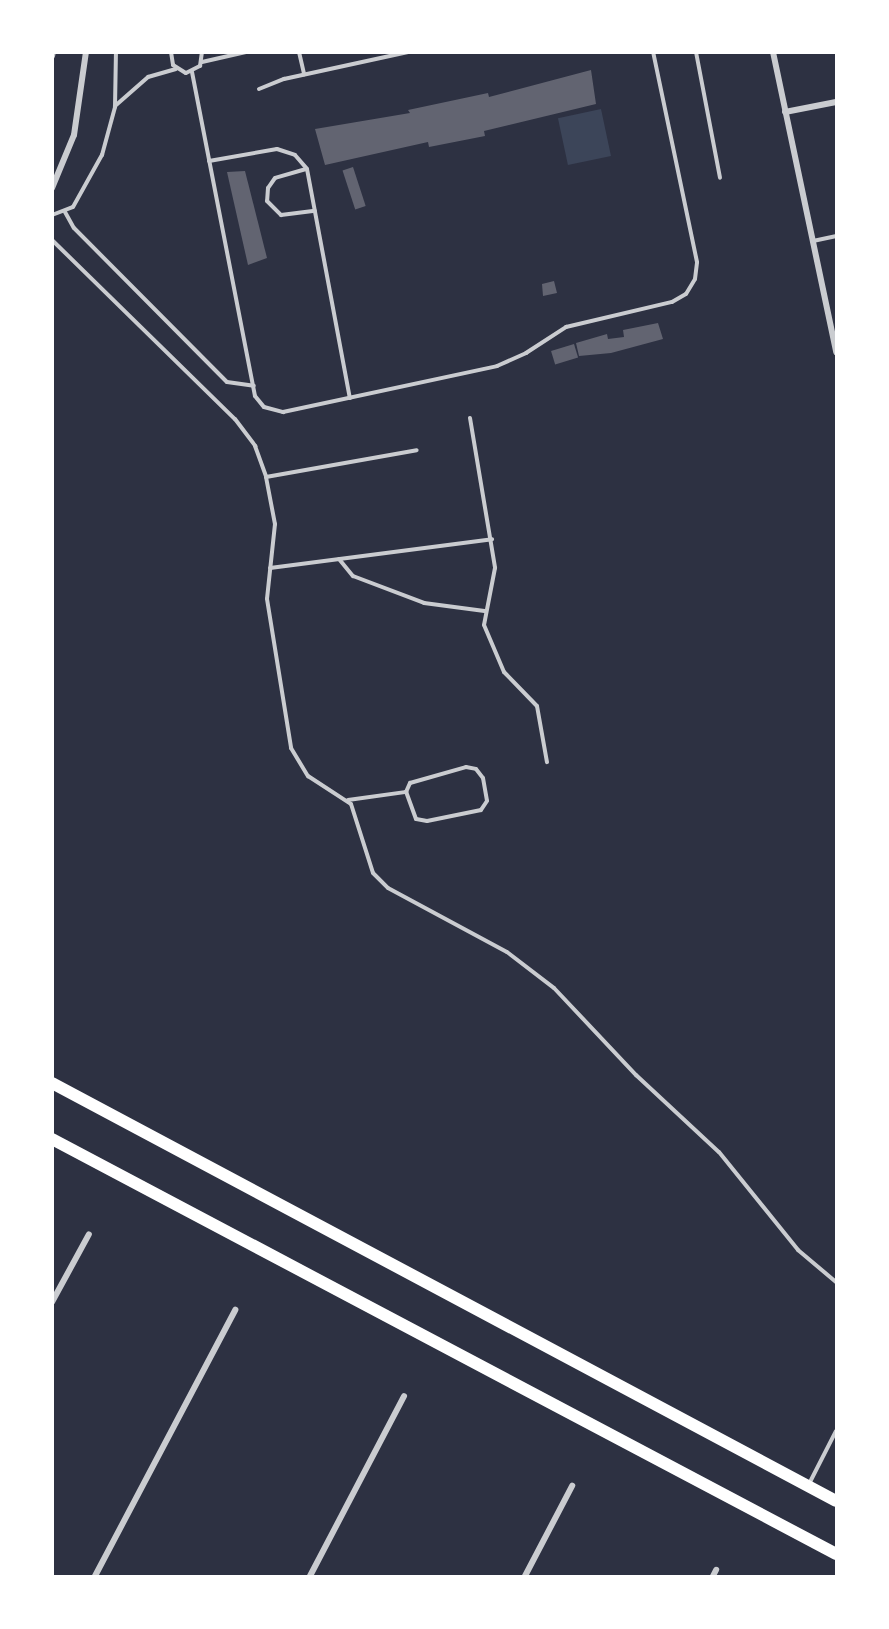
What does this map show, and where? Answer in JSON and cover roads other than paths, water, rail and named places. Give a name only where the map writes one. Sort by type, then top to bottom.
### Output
[{"type":"main road","points":[[52,1083],[837,1501]]},
{"type":"main road","points":[[52,1139],[837,1554]]},
{"type":"street","points":[[52,188],[74,135],[86,52]]},
{"type":"street","points":[[773,52],[837,352]]},
{"type":"street","points":[[785,112],[837,102]]},
{"type":"street","points":[[52,1302],[88,1234]]},
{"type":"street","points":[[95,1576],[235,1310]]},
{"type":"street","points":[[310,1576],[405,1396]]},
{"type":"street","points":[[525,1576],[572,1486]]},
{"type":"lane","points":[[52,215],[65,212],[92,178],[110,131],[115,107],[116,52]]},
{"type":"lane","points":[[129,52],[157,52]]},
{"type":"lane","points":[[171,52],[176,69]]},
{"type":"lane","points":[[202,52],[202,62]]},
{"type":"lane","points":[[192,72],[202,62],[246,52]]},
{"type":"lane","points":[[299,52],[304,74]]},
{"type":"lane","points":[[259,89],[304,74],[408,52]]},
{"type":"lane","points":[[192,72],[254,386],[259,402],[276,412],[497,366],[526,353],[566,327],[672,302],[686,294],[696,279],[697,262],[653,52]]},
{"type":"lane","points":[[696,52],[720,178]]},
{"type":"lane","points":[[115,107],[141,81],[176,69],[192,72]]},
{"type":"lane","points":[[209,161],[277,149],[295,155],[307,169],[350,398]]},
{"type":"lane","points":[[307,169],[275,178],[268,188],[267,201],[280,215],[315,211]]},
{"type":"lane","points":[[65,212],[74,228],[227,382],[254,386]]},
{"type":"lane","points":[[813,241],[837,236]]},
{"type":"lane","points":[[52,240],[235,419],[255,446],[266,477],[275,524],[267,599],[291,748],[308,776],[348,800],[360,823],[369,864],[380,881],[507,952],[554,988],[636,1075],[719,1152],[798,1250],[837,1282]]},
{"type":"lane","points":[[470,418],[492,539],[495,576],[484,611],[485,631],[504,672],[537,706],[547,762]]},
{"type":"lane","points":[[266,477],[417,450]]},
{"type":"lane","points":[[270,568],[492,539]]},
{"type":"lane","points":[[339,559],[353,576],[424,603],[484,611]]},
{"type":"lane","points":[[471,767],[483,778],[487,801],[476,813],[421,821],[412,815],[406,792],[410,783],[418,778],[471,767]]},
{"type":"lane","points":[[348,800],[406,792]]},
{"type":"lane","points":[[808,1486],[837,1431]]}]
